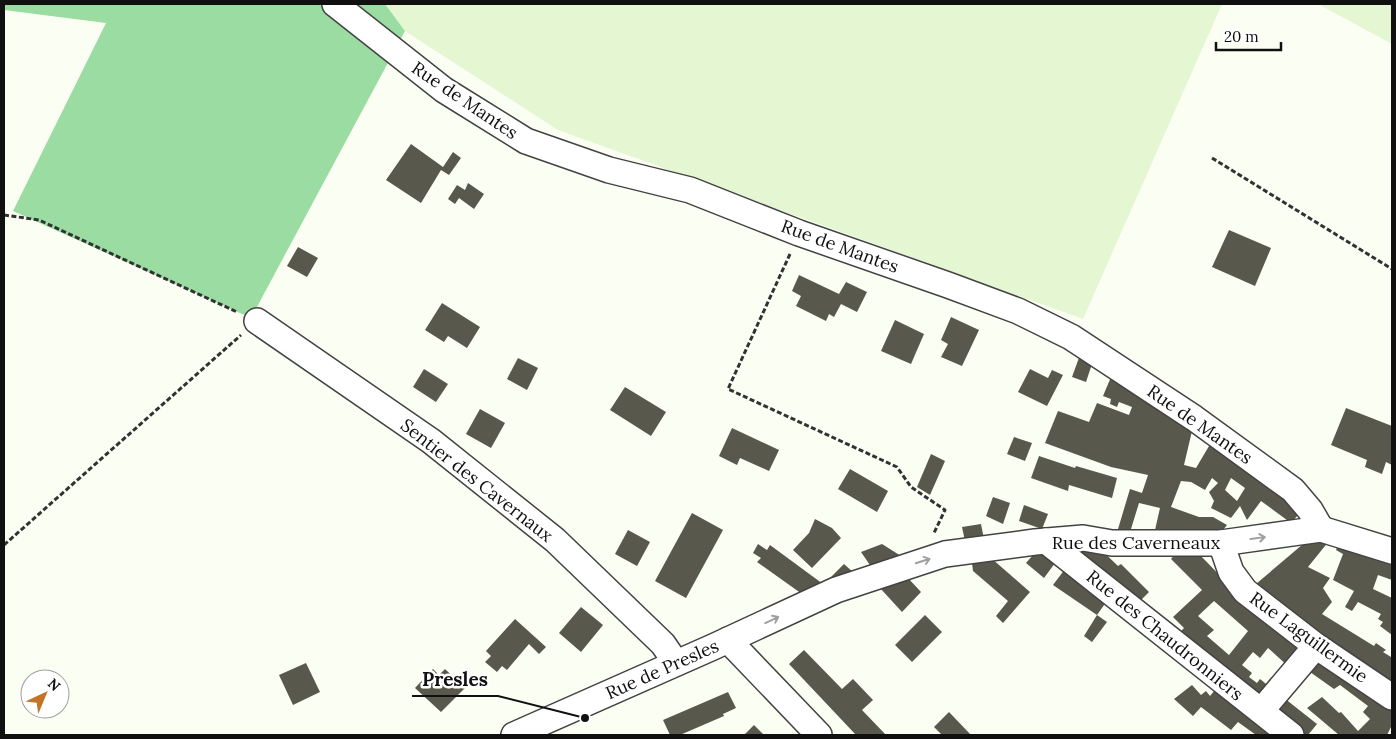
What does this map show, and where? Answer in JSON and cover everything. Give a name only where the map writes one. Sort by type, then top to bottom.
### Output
[{"type":"street","name":"Rue de Mantes","points":[[334,4],[444,90],[526,141],[609,170],[690,190],[799,233],[1018,311],[1071,336],[1194,418],[1292,490],[1310,510],[1321,529]]},
{"type":"street","name":"Sentier des Cavernaux","points":[[257,321],[432,441],[547,533],[663,644],[676,664]]},
{"type":"street","name":"Rue des Caverneaux","points":[[728,640],[836,590],[945,554],[1082,538],[1112,543],[1221,543],[1321,529]]},
{"type":"street","points":[[1321,529],[1392,551]]},
{"type":"street","name":"Rue des Chaudronniers","points":[[1046,541],[1291,735]]},
{"type":"street","name":"Rue Laguillermie","points":[[1221,543],[1231,572],[1245,591],[1316,646],[1392,697]]},
{"type":"street","points":[[728,640],[819,735]]},
{"type":"street","name":"Rue de Presles","points":[[527,732],[728,640]]},
{"type":"street","name":"Rue des Chaudronniers","points":[[1261,711],[1316,646]]},
{"type":"path","points":[[1212,158],[1392,269]]},
{"type":"path","points":[[4,215],[39,220],[257,321],[4,545]]},
{"type":"path","points":[[799,233],[728,389],[897,467],[911,487],[945,510],[921,562]]},
{"type":"green space","points":[[4,4],[385,4],[405,31],[251,318],[13,211],[106,23],[4,10]]},
{"type":"green space","points":[[385,4],[1222,4],[1083,319],[558,130],[405,31]]},
{"type":"green space","points":[[1318,4],[1392,4],[1392,44]]},
{"type":"building","points":[[411,144],[443,167],[453,152],[461,158],[449,175],[441,170],[421,203],[386,180]]},
{"type":"building","points":[[468,183],[484,194],[474,209],[459,198],[455,204],[448,199],[457,185],[465,190]]},
{"type":"building","points":[[1229,230],[1271,248],[1255,286],[1212,267]]},
{"type":"building","points":[[298,247],[318,258],[307,277],[287,266]]},
{"type":"building","points":[[799,275],[839,294],[846,282],[867,292],[857,312],[841,304],[834,317],[829,314],[826,321],[796,306],[801,296],[792,291]]},
{"type":"building","points":[[442,303],[480,327],[467,348],[448,336],[444,342],[425,330]]},
{"type":"building","points":[[951,317],[979,330],[962,366],[941,357],[948,344],[941,340]]},
{"type":"building","points":[[895,320],[924,334],[911,364],[881,351]]},
{"type":"building","points":[[1080,355],[1092,364],[1086,382],[1072,377]]},
{"type":"building","points":[[518,358],[538,368],[527,390],[507,379]]},
{"type":"building","points":[[424,369],[448,384],[436,402],[413,387]]},
{"type":"building","points":[[1030,369],[1048,378],[1052,370],[1063,375],[1047,406],[1018,392]]},
{"type":"building","points":[[1111,377],[1192,431],[1184,465],[1196,468],[1212,441],[1304,508],[1291,523],[1261,501],[1247,520],[1240,506],[1231,518],[1211,508],[1214,501],[1209,492],[1218,483],[1212,478],[1205,490],[1191,482],[1181,481],[1171,507],[1199,517],[1213,517],[1227,525],[1223,530],[1197,532],[1155,530],[1160,508],[1139,503],[1131,529],[1118,529],[1130,489],[1142,493],[1148,475],[1111,467],[1045,443],[1058,411],[1089,422],[1097,403],[1129,415],[1132,407],[1119,402],[1117,407],[1110,404],[1111,399],[1103,396]],"holes":[[[1231,478],[1245,488],[1237,501],[1225,490]]]},
{"type":"building","points":[[625,387],[666,412],[651,436],[610,410]]},
{"type":"building","points":[[1346,408],[1392,426],[1392,465],[1386,462],[1382,474],[1365,467],[1367,460],[1331,445]]},
{"type":"building","points":[[480,409],[505,423],[491,448],[466,434]]},
{"type":"building","points":[[732,428],[779,450],[769,471],[740,458],[737,465],[719,456]]},
{"type":"building","points":[[1014,437],[1032,443],[1025,461],[1007,454]]},
{"type":"building","points":[[931,454],[945,461],[930,495],[917,487]]},
{"type":"building","points":[[1039,456],[1075,468],[1076,466],[1117,478],[1112,498],[1069,485],[1068,491],[1031,478]]},
{"type":"building","points":[[850,469],[888,491],[877,512],[838,489]]},
{"type":"building","points":[[993,497],[1010,503],[1003,524],[986,516]]},
{"type":"building","points":[[1024,505],[1048,514],[1042,529],[1019,521]]},
{"type":"building","points":[[692,513],[723,530],[686,598],[655,581]]},
{"type":"building","points":[[815,519],[832,528],[841,538],[812,568],[793,550],[809,533]]},
{"type":"building","points":[[981,524],[984,539],[965,541],[962,527]]},
{"type":"building","points":[[628,530],[650,542],[637,566],[615,554]]},
{"type":"building","points":[[1309,539],[1329,541],[1308,567],[1330,578],[1323,588],[1332,602],[1322,614],[1374,646],[1376,643],[1386,650],[1383,652],[1391,657],[1392,655],[1392,681],[1327,638],[1256,584]]},
{"type":"building","points":[[1093,542],[1118,566],[1121,564],[1149,592],[1137,604],[1078,555]]},
{"type":"building","points":[[1339,543],[1392,560],[1392,580],[1378,575],[1373,589],[1392,598],[1392,635],[1380,626],[1383,622],[1378,619],[1381,614],[1358,602],[1352,611],[1345,607],[1354,591],[1333,580],[1343,554],[1336,550]]},
{"type":"building","points":[[758,544],[767,550],[770,545],[823,584],[802,594],[757,562],[761,558],[753,553]]},
{"type":"building","points":[[882,544],[901,556],[872,568],[861,552]]},
{"type":"building","points":[[1040,547],[1058,559],[1044,578],[1026,563]]},
{"type":"building","points":[[1180,548],[1199,554],[1230,586],[1306,649],[1289,667],[1268,648],[1260,658],[1253,652],[1242,665],[1252,673],[1249,677],[1257,683],[1260,679],[1271,688],[1259,703],[1176,636],[1184,628],[1173,617],[1202,590],[1171,559]],"holes":[[[1214,601],[1248,631],[1229,655],[1207,636],[1214,630],[1198,616]]]},
{"type":"building","points":[[991,558],[1030,592],[1003,623],[996,616],[1008,601],[973,571],[972,563]]},
{"type":"building","points":[[844,564],[854,573],[830,578]]},
{"type":"building","points":[[1068,565],[1109,598],[1097,615],[1053,585]]},
{"type":"building","points":[[908,578],[921,592],[902,612],[880,588]]},
{"type":"building","points":[[581,607],[603,625],[581,652],[559,633]]},
{"type":"building","points":[[925,615],[942,632],[912,662],[895,645]]},
{"type":"building","points":[[1097,615],[1107,622],[1092,642],[1084,636]]},
{"type":"building","points":[[515,619],[546,647],[539,654],[529,644],[507,670],[502,666],[497,672],[485,662],[491,656],[486,651]]},
{"type":"building","points":[[804,650],[842,689],[853,679],[873,700],[862,710],[886,735],[856,735],[789,664]]},
{"type":"building","points":[[1317,650],[1392,702],[1392,725],[1387,735],[1339,735],[1307,708],[1322,697],[1339,713],[1341,712],[1358,731],[1370,719],[1363,712],[1368,706],[1340,685],[1334,689],[1303,667]]},
{"type":"building","points":[[306,663],[320,692],[293,705],[279,675]]},
{"type":"building","points":[[433,669],[439,675],[445,669],[465,688],[441,712],[415,688]]},
{"type":"building","points":[[1192,685],[1201,695],[1206,691],[1210,696],[1219,685],[1283,735],[1256,735],[1238,722],[1231,730],[1201,707],[1193,716],[1174,699]]},
{"type":"building","points":[[728,692],[736,708],[723,714],[724,716],[680,735],[670,735],[663,720]]},
{"type":"building","points":[[1279,694],[1317,724],[1308,735],[1302,735],[1267,709]]},
{"type":"building","points":[[949,712],[971,735],[942,735],[934,727]]},
{"type":"building","points":[[754,725],[764,735],[744,735]]},
{"type":"place","name":"Presles","points":[[585,718]]}]
